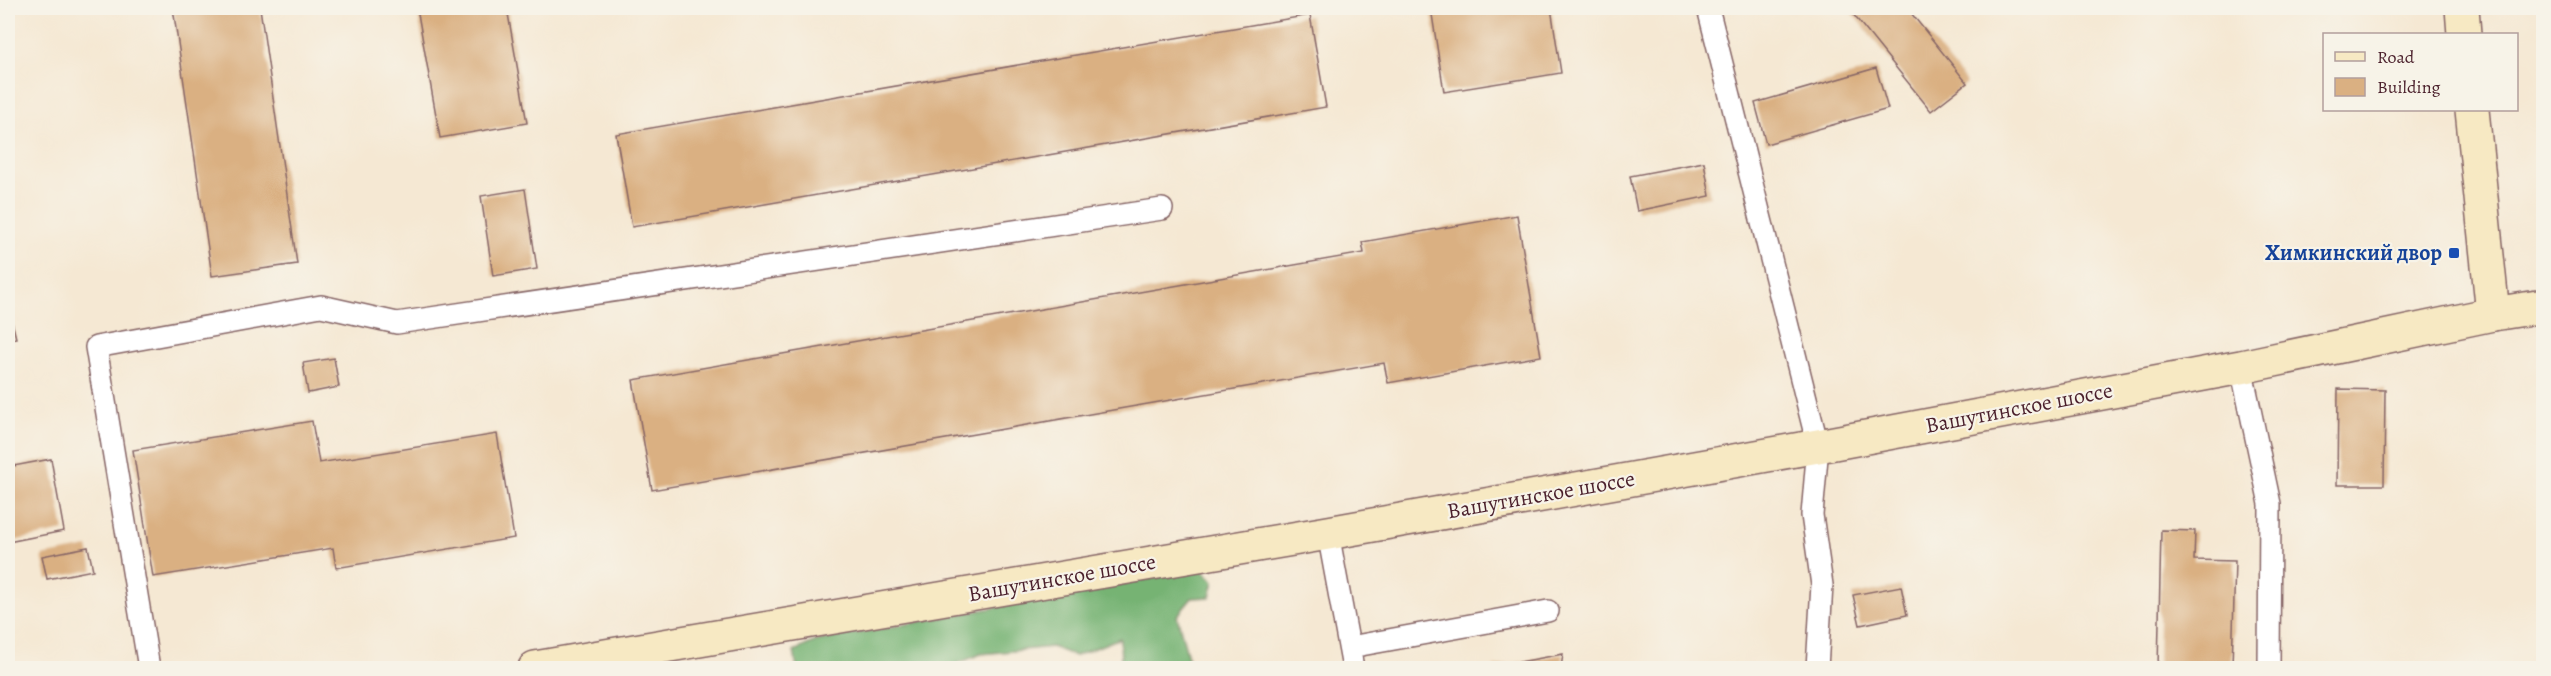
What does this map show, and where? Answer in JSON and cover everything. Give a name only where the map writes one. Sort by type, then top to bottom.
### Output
[{"type":"street","points":[[2462,8],[2464,33]]},
{"type":"street","points":[[2472,111],[2493,314]]},
{"type":"street","name":"Вашутинское шоссе","points":[[535,669],[576,665],[1818,446],[2241,367],[2493,314],[2544,306]]},
{"type":"lane","points":[[1708,8],[1818,446],[1812,515],[1822,585],[1817,669]]},
{"type":"lane","points":[[149,669],[96,347],[321,306],[397,323],[1162,208]]},
{"type":"lane","points":[[2241,367],[2271,504],[2269,669]]},
{"type":"lane","points":[[1328,533],[1353,669]]},
{"type":"lane","points":[[1350,647],[1548,611]]},
{"type":"green space","points":[[1201,569],[1214,581],[1210,597],[1192,598],[1177,616],[1190,665],[1196,668],[1118,668],[1121,662],[1120,638],[1075,656],[1052,647],[981,654],[946,668],[797,668],[794,651],[816,641]]},
{"type":"building","points":[[173,8],[260,8],[297,264],[212,276]]},
{"type":"building","points":[[417,8],[507,8],[527,123],[440,138]]},
{"type":"building","points":[[1431,8],[1551,8],[1561,73],[1444,92]]},
{"type":"building","points":[[1848,8],[1907,8],[1967,83],[1931,111]]},
{"type":"building","points":[[1310,15],[1326,107],[632,227],[616,134]]},
{"type":"building","points":[[1876,68],[1888,109],[1766,144],[1755,103]]},
{"type":"building","points":[[1704,162],[1710,196],[1637,211],[1630,176]]},
{"type":"building","points":[[525,189],[537,269],[493,276],[481,196]]},
{"type":"building","points":[[1517,215],[1541,356],[1388,383],[1384,363],[652,490],[633,380],[1364,253],[1362,242]]},
{"type":"building","points":[[8,306],[16,338],[8,340]]},
{"type":"building","points":[[334,358],[339,387],[308,393],[303,363]]},
{"type":"building","points":[[2338,389],[2385,390],[2384,485],[2337,485]]},
{"type":"building","points":[[312,421],[319,463],[497,434],[514,538],[336,568],[333,548],[153,577],[133,450]]},
{"type":"building","points":[[51,459],[64,531],[8,542],[8,467]]},
{"type":"building","points":[[2161,530],[2195,531],[2194,560],[2235,561],[2232,668],[2158,668]]},
{"type":"building","points":[[88,547],[93,570],[47,579],[42,556]]},
{"type":"building","points":[[1901,586],[1907,615],[1860,625],[1853,595]]},
{"type":"building","points":[[1563,654],[1561,668],[1493,668],[1493,667]]},
{"type":"place","name":"Химкинский двор","points":[[2454,253]]}]
